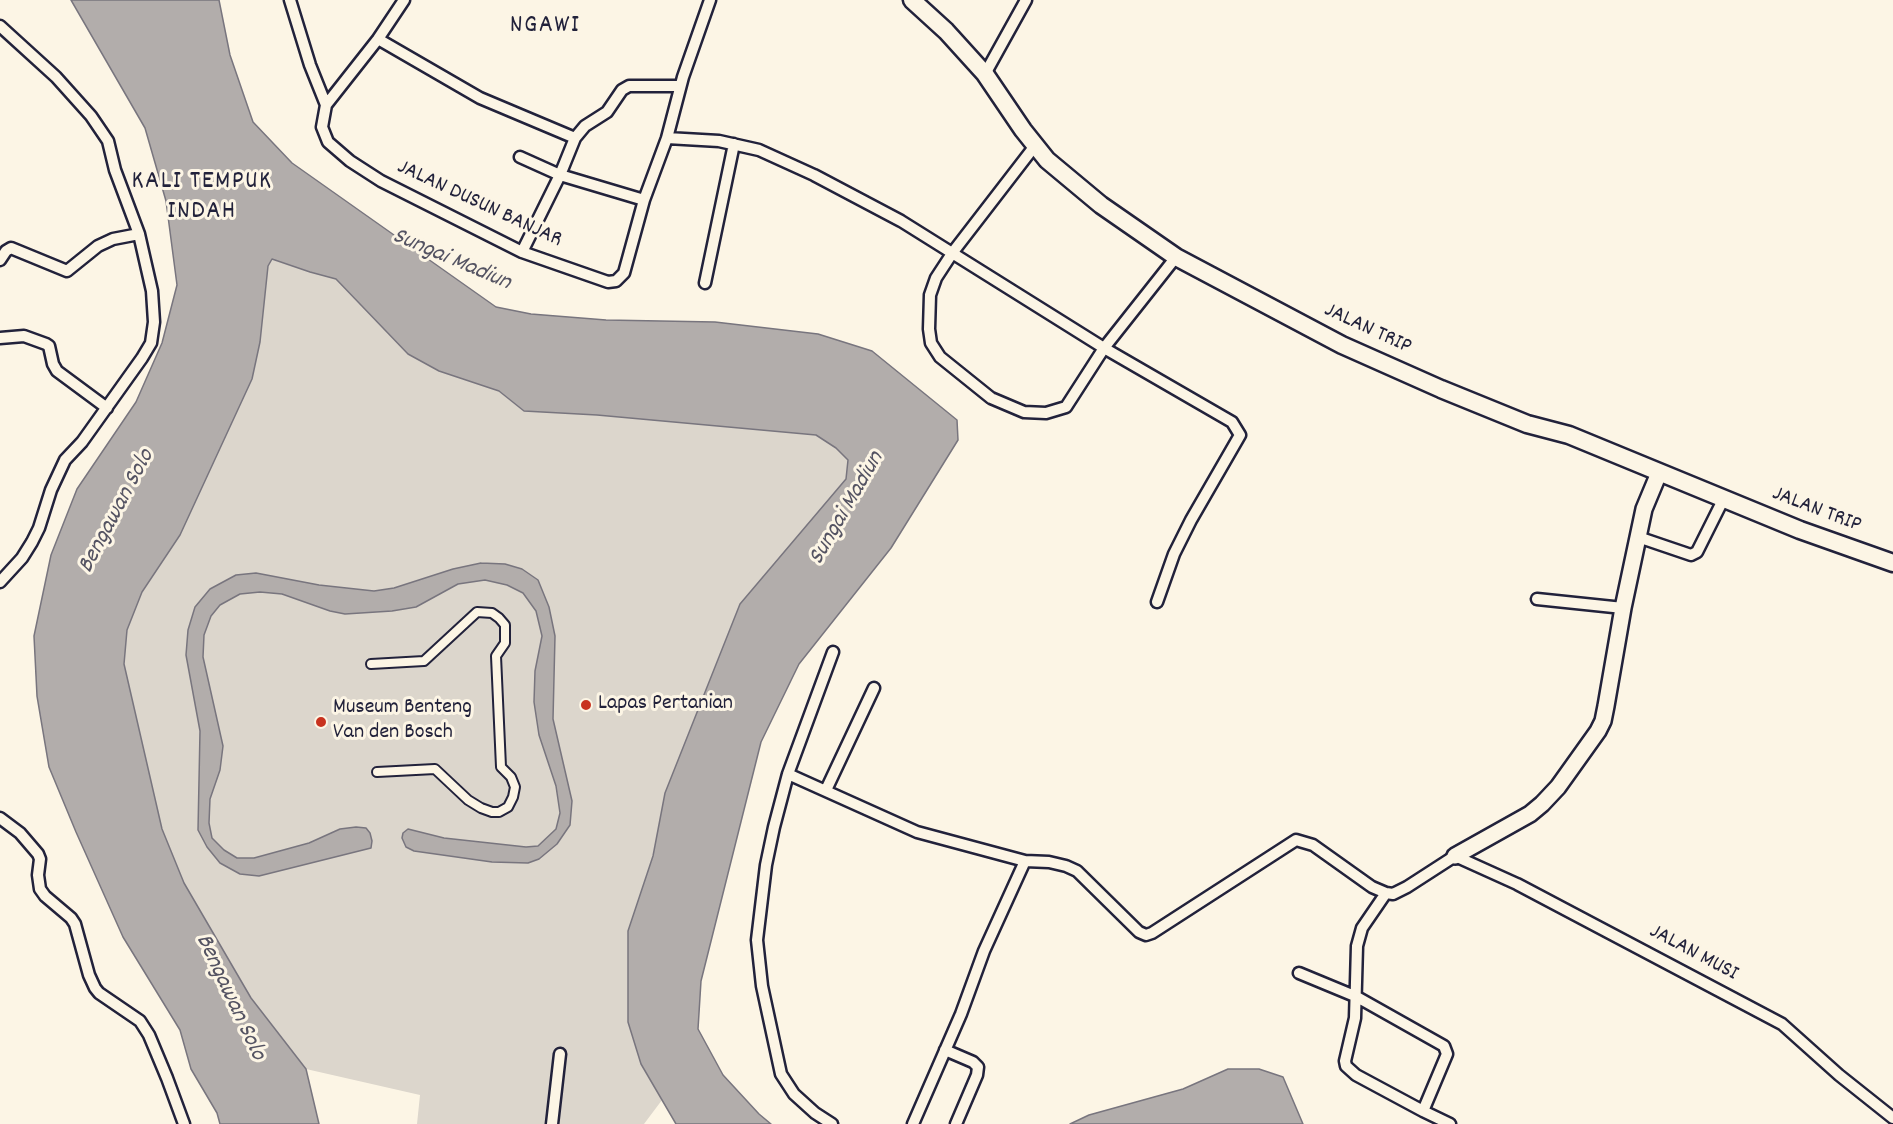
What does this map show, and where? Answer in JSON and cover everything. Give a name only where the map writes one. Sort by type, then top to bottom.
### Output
[{"type":"highway","name":"JALAN TRIP","points":[[912,0],[946,31],[985,74],[1034,147],[1084,192],[1176,257],[1342,345],[1527,424],[1569,435],[1800,530],[1893,563]]},
{"type":"main road","points":[[1455,856],[1530,814],[1557,787],[1588,747],[1604,721],[1623,608],[1644,509],[1659,472]]},
{"type":"street","name":"JALAN DUSUN BANJAR","points":[[290,0],[310,65],[326,105],[322,127],[328,142],[350,161],[381,181],[522,252],[608,282],[616,281],[624,273],[644,200],[667,138],[680,87],[710,0]]},
{"type":"street","points":[[326,105],[378,39],[404,0]]},
{"type":"street","points":[[985,74],[1026,0]]},
{"type":"street","points":[[0,26],[56,77],[102,130],[112,150],[115,170],[139,234],[152,291],[153,334],[151,343],[142,358],[82,442],[65,460],[32,542],[22,558],[0,582]]},
{"type":"street","points":[[378,39],[480,98],[575,138]]},
{"type":"street","points":[[522,252],[560,175],[575,138],[585,126],[610,109],[625,88],[680,87]]},
{"type":"street","points":[[667,138],[734,144],[759,150],[814,175],[901,221],[1104,348],[1232,422],[1240,435],[1174,554],[1157,602]]},
{"type":"street","points":[[705,283],[734,144]]},
{"type":"street","points":[[1034,147],[953,252],[932,286],[929,304],[930,339],[940,357],[991,398],[1024,412],[1046,413],[1066,407],[1104,348],[1176,257]]},
{"type":"street","points":[[520,157],[560,175],[644,200]]},
{"type":"street","points":[[0,260],[11,248],[67,271],[98,246],[113,239],[139,234]]},
{"type":"street","points":[[0,338],[24,336],[46,344],[49,346],[57,371],[107,408]]},
{"type":"street","points":[[1638,537],[1691,555],[1697,552],[1724,498]]},
{"type":"street","points":[[1537,599],[1623,608]]},
{"type":"street","points":[[371,664],[424,661],[477,612],[492,613],[505,625],[505,643],[496,656],[501,767],[511,777],[514,787],[513,797],[508,807],[499,812],[481,808],[468,800],[435,769],[377,772]]},
{"type":"street","points":[[832,1124],[815,1113],[794,1094],[781,1074],[762,986],[757,940],[766,865],[788,774],[833,652]]},
{"type":"street","points":[[826,790],[874,688]]},
{"type":"street","points":[[788,774],[917,832],[1025,861],[1049,862],[1066,866],[1077,872],[1139,932],[1146,935],[1296,840],[1313,845],[1372,887],[1392,894],[1455,856]]},
{"type":"street","points":[[0,818],[20,833],[38,854],[40,889],[45,896],[72,918],[95,988],[140,1021],[149,1035],[168,1078],[184,1124]]},
{"type":"street","name":"JALAN MUSI","points":[[1455,856],[1517,884],[1782,1024],[1839,1075],[1893,1118]]},
{"type":"street","points":[[913,1124],[984,951],[1025,861]]},
{"type":"street","points":[[1386,893],[1362,928],[1357,946],[1357,997],[1346,1066],[1356,1075],[1423,1112],[1450,1124]]},
{"type":"street","points":[[1299,973],[1357,997],[1447,1048],[1447,1054],[1423,1112]]},
{"type":"street","points":[[945,1050],[973,1062],[978,1067],[977,1075],[956,1124]]},
{"type":"street","points":[[552,1124],[560,1054]]},
{"type":"shaded area","points":[[271,259],[336,279],[408,354],[439,371],[499,391],[524,411],[597,415],[816,435],[849,460],[847,479],[740,604],[665,793],[653,856],[641,1064],[662,1100],[644,1124],[417,1124],[420,1095],[306,1069],[251,998],[184,883],[162,829],[124,664],[127,630],[142,592],[180,535],[260,342],[268,266]]},
{"type":"water","points":[[71,0],[219,0],[230,55],[253,122],[292,163],[496,307],[531,314],[606,320],[715,322],[818,334],[872,351],[957,420],[958,440],[891,548],[799,664],[761,742],[701,981],[698,1029],[723,1075],[771,1124],[676,1124],[641,1064],[628,1022],[628,931],[653,856],[665,793],[740,604],[846,479],[848,460],[836,448],[816,435],[597,415],[524,411],[499,391],[439,371],[408,354],[336,279],[272,259],[268,266],[260,342],[252,379],[180,535],[142,592],[127,630],[124,664],[162,829],[184,883],[251,998],[306,1069],[319,1124],[220,1124],[217,1113],[191,1069],[180,1030],[123,937],[76,832],[49,767],[37,696],[34,636],[51,555],[77,489],[136,402],[162,343],[177,285],[166,201],[145,128]]},
{"type":"water","points":[[481,563],[505,564],[522,569],[538,580],[549,607],[555,636],[553,719],[572,801],[570,825],[557,844],[539,859],[528,863],[492,862],[414,851],[406,847],[402,838],[403,833],[408,829],[444,838],[526,847],[538,846],[556,829],[560,813],[556,786],[539,735],[534,702],[535,671],[542,636],[536,611],[523,593],[507,585],[485,580],[458,584],[416,607],[345,614],[282,594],[260,592],[240,594],[220,605],[211,616],[204,635],[203,657],[223,746],[220,770],[210,799],[209,823],[212,838],[224,850],[237,858],[254,858],[309,843],[340,829],[356,827],[366,828],[370,833],[371,848],[259,876],[240,874],[220,863],[207,847],[198,830],[200,731],[186,655],[188,630],[195,607],[210,589],[236,575],[256,573],[319,585],[374,591],[394,588],[453,569]]},
{"type":"water","points":[[1228,1069],[1259,1069],[1283,1077],[1303,1124],[1070,1124],[1089,1115],[1183,1089]]},
{"type":"place","name":"Lapas Pertanian","points":[[586,705]]},
{"type":"place","name":"Museum Benteng Van den Bosch","points":[[321,722]]},
{"type":"district","name":"NGAWI","points":[[545,27]]},
{"type":"district","name":"KALI TEMPUK INDAH","points":[[202,198]]},
{"type":"water label","name":"Sungai Madiun","points":[[451,261]]},
{"type":"water label","name":"Sungai Madiun","points":[[848,509]]},
{"type":"water label","name":"Bengawan Solo","points":[[118,512]]},
{"type":"water label","name":"Bengawan Solo","points":[[229,998]]}]
